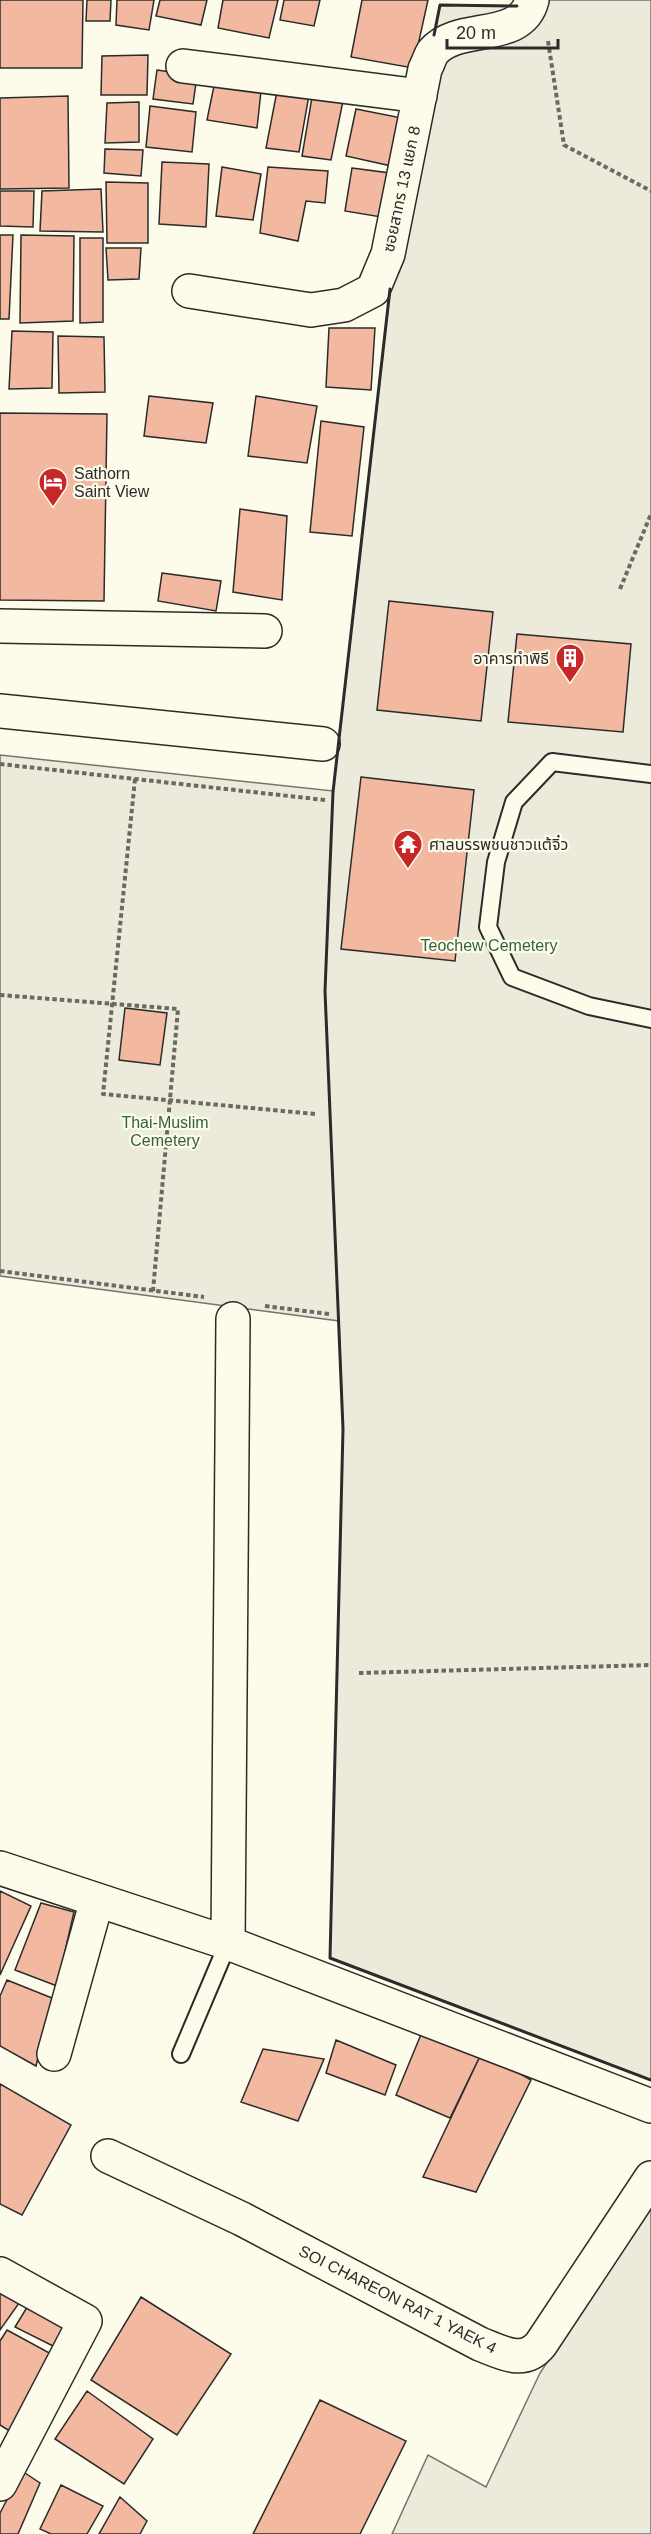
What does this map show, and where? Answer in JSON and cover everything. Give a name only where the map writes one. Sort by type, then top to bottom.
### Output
[{"type":"street","name":"ซอยสาทร 13 แยก 8","points":[[189,291],[310,310],[344,305],[373,290],[388,254],[425,69],[433,52],[450,40],[512,25],[523,18],[531,0]]},
{"type":"street","points":[[183,66],[420,96]]},
{"type":"street","points":[[0,626],[264,631]]},
{"type":"street","points":[[0,711],[324,744]]},
{"type":"street","points":[[228,1943],[235,1307]]},
{"type":"street","points":[[0,1868],[228,1943],[651,2106]]},
{"type":"street","points":[[54,2054],[97,1900]]},
{"type":"street","name":"SOI CHAREON RAT 1 YAEK 4","points":[[108,2156],[242,2219],[480,2344],[522,2357],[535,2352],[541,2344],[651,2178]]},
{"type":"street","points":[[0,2274],[86,2321],[0,2484]]},
{"type":"lane","points":[[651,774],[552,762],[514,802],[496,862],[488,927],[512,977],[589,1006],[651,1019]]},
{"type":"lane","points":[[182,2054],[228,1943]]},
{"type":"path","points":[[547,36],[564,145],[651,191]]},
{"type":"path","points":[[620,589],[651,514]]},
{"type":"path","points":[[0,764],[325,800]]},
{"type":"path","points":[[135,779],[103,1094],[315,1114]]},
{"type":"path","points":[[0,994],[178,1009],[153,1291]]},
{"type":"path","points":[[0,1270],[153,1291],[235,1307],[329,1314]]},
{"type":"path","points":[[359,1673],[651,1665]]},
{"type":"green space","name":"Teochew Cemetery","points":[[544,0],[651,0],[651,2080],[330,1958],[343,1429],[339,1321],[0,1276],[0,755],[333,791],[392,274],[440,5],[542,6]]},
{"type":"green space","points":[[651,2206],[651,2534],[392,2534],[428,2455],[486,2487],[540,2373]]},
{"type":"building","points":[[0,0],[83,0],[82,68],[0,68]]},
{"type":"building","points":[[87,0],[111,0],[110,21],[86,21]]},
{"type":"building","points":[[117,0],[154,0],[149,30],[116,25]]},
{"type":"building","points":[[160,0],[207,0],[201,25],[156,16]]},
{"type":"building","points":[[223,0],[278,0],[269,38],[218,28]]},
{"type":"building","points":[[284,0],[320,0],[314,26],[280,20]]},
{"type":"building","points":[[362,0],[428,0],[413,68],[351,57]]},
{"type":"building","points":[[148,55],[147,95],[101,95],[102,56]]},
{"type":"building","points":[[157,70],[197,76],[193,104],[153,99]]},
{"type":"building","points":[[216,76],[262,82],[257,128],[207,120]]},
{"type":"building","points":[[277,91],[309,95],[299,152],[266,148]]},
{"type":"building","points":[[68,96],[69,188],[0,189],[0,98]]},
{"type":"building","points":[[312,97],[343,101],[331,160],[302,156]]},
{"type":"building","points":[[139,102],[139,142],[105,143],[107,103]]},
{"type":"building","points":[[150,106],[196,112],[192,152],[146,147]]},
{"type":"building","points":[[356,109],[407,119],[396,167],[346,156]]},
{"type":"building","points":[[105,149],[143,150],[141,176],[104,173]]},
{"type":"building","points":[[162,162],[209,164],[206,227],[159,224]]},
{"type":"building","points":[[222,167],[261,174],[253,220],[216,216]]},
{"type":"building","points":[[268,167],[328,171],[325,203],[306,201],[298,241],[260,233]]},
{"type":"building","points":[[352,168],[390,173],[381,217],[345,211]]},
{"type":"building","points":[[106,182],[148,183],[148,243],[107,243]]},
{"type":"building","points":[[101,189],[103,232],[40,231],[42,191]]},
{"type":"building","points":[[0,191],[34,191],[33,227],[0,226]]},
{"type":"building","points":[[0,235],[13,235],[9,319],[0,319]]},
{"type":"building","points":[[21,235],[74,236],[73,321],[20,323]]},
{"type":"building","points":[[80,238],[103,238],[103,322],[80,323]]},
{"type":"building","points":[[106,248],[141,248],[139,279],[108,280]]},
{"type":"building","points":[[329,328],[375,328],[371,390],[326,387]]},
{"type":"building","points":[[12,331],[53,332],[52,388],[9,389]]},
{"type":"building","points":[[58,336],[104,337],[105,392],[59,393]]},
{"type":"building","points":[[149,396],[213,403],[206,443],[144,436]]},
{"type":"building","points":[[256,396],[317,406],[307,463],[248,456]]},
{"type":"building","name":"Sathorn Saint View","points":[[0,413],[107,414],[104,601],[0,600]]},
{"type":"building","points":[[321,421],[364,427],[352,536],[310,532]]},
{"type":"building","points":[[240,509],[287,516],[282,600],[233,592]]},
{"type":"building","points":[[162,573],[221,581],[216,611],[158,601]]},
{"type":"building","points":[[389,601],[493,612],[481,721],[377,710]]},
{"type":"building","name":"อาคารทำพิธี","points":[[517,634],[631,644],[623,732],[508,722]]},
{"type":"building","name":"ศาลบรรพชนชาวแต้จิ๋ว","points":[[361,777],[474,790],[455,961],[341,949]]},
{"type":"building","points":[[125,1008],[167,1013],[160,1065],[119,1060]]},
{"type":"building","points":[[0,1891],[31,1906],[0,1975]]},
{"type":"building","points":[[41,1903],[74,1912],[57,1986],[15,1970]]},
{"type":"building","points":[[7,1980],[52,1998],[36,2066],[0,2046],[0,1996]]},
{"type":"building","points":[[422,2032],[482,2052],[450,2118],[396,2095]]},
{"type":"building","points":[[336,2040],[396,2065],[385,2095],[326,2073]]},
{"type":"building","points":[[263,2049],[324,2059],[298,2121],[241,2102]]},
{"type":"building","points":[[482,2052],[531,2080],[476,2192],[423,2177]]},
{"type":"building","points":[[0,2084],[71,2125],[22,2215],[0,2204]]},
{"type":"building","points":[[0,2283],[24,2296],[0,2330]]},
{"type":"building","points":[[141,2297],[231,2354],[177,2435],[91,2380]]},
{"type":"building","points":[[29,2304],[72,2327],[59,2349],[15,2327]]},
{"type":"building","points":[[7,2330],[55,2356],[13,2433],[0,2425],[0,2341]]},
{"type":"building","points":[[87,2391],[153,2439],[124,2484],[55,2439]]},
{"type":"building","points":[[320,2400],[406,2441],[360,2534],[253,2534]]},
{"type":"building","points":[[22,2471],[40,2483],[18,2534],[0,2534],[0,2513]]},
{"type":"building","points":[[61,2485],[103,2506],[87,2534],[51,2534],[40,2529]]},
{"type":"building","points":[[120,2497],[147,2521],[140,2534],[99,2534]]},
{"type":"wall","points":[[434,35],[440,5],[517,6]]},
{"type":"wall","points":[[390,289],[333,792],[325,991],[343,1429],[330,1958],[651,2080]]},
{"type":"place","name":"Sathorn Saint View","points":[[53,508]]},
{"type":"place","name":"อาคารทำพิธี","points":[[570,684]]},
{"type":"place","name":"ศาลบรรพชนชาวแต้จิ๋ว","points":[[408,870]]},
{"type":"park label","name":"Thai-Muslim Cemetery","points":[[165,1131]]}]
